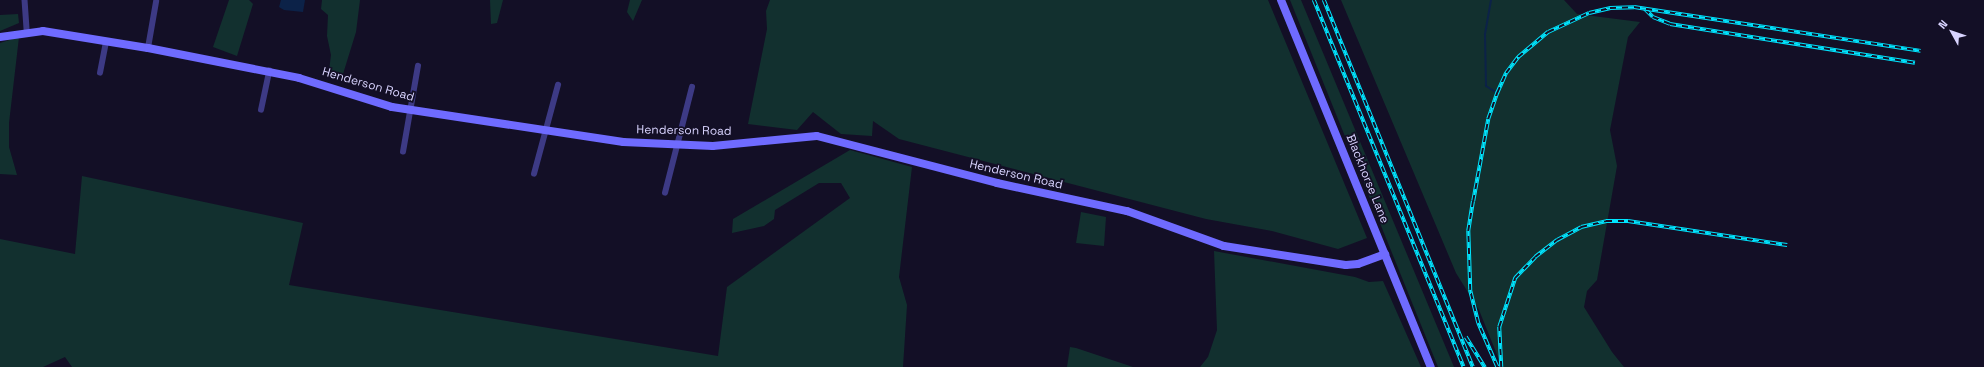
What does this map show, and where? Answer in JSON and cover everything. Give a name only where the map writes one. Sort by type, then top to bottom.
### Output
[{"type":"street","points":[[24,0],[27,32]]},
{"type":"street","name":"Blackhorse Lane","points":[[1282,0],[1431,367]]},
{"type":"street","points":[[148,48],[156,2]]},
{"type":"street","name":"Henderson Road","points":[[0,37],[27,32],[43,31],[148,48],[269,71],[326,85],[410,110],[623,142],[734,145],[795,136],[817,136],[997,183],[1127,211],[1224,246],[1346,265],[1358,264],[1385,254]]},
{"type":"street","points":[[100,73],[106,42]]},
{"type":"street","points":[[403,152],[418,66]]},
{"type":"street","points":[[261,110],[269,71]]},
{"type":"street","points":[[534,174],[558,85]]},
{"type":"street","points":[[665,193],[692,87]]},
{"type":"green space","points":[[229,0],[249,0],[253,4],[237,56],[213,47]]},
{"type":"green space","points":[[322,0],[360,0],[356,32],[343,74],[329,71],[331,55],[327,36],[328,15],[321,9]]},
{"type":"green space","points":[[490,0],[503,0],[497,23],[491,24]]},
{"type":"green space","points":[[630,0],[642,0],[633,21],[627,12]]},
{"type":"green space","points":[[770,0],[1268,0],[1367,238],[1338,249],[1272,231],[1206,219],[899,139],[873,121],[872,136],[841,134],[813,112],[797,130],[748,124],[767,29],[766,11]]},
{"type":"green space","points":[[1290,0],[1301,0],[1454,367],[1438,367]]},
{"type":"green space","points":[[1341,0],[1564,0],[1577,14],[1640,22],[1628,37],[1610,130],[1617,166],[1597,280],[1587,291],[1584,307],[1612,352],[1624,367],[1502,367],[1479,310],[1456,273]]},
{"type":"green space","points":[[18,14],[19,23],[0,31],[0,15]]},
{"type":"green space","points":[[19,37],[9,123],[9,147],[17,175],[0,174],[0,43]]},
{"type":"green space","points":[[850,150],[912,167],[899,277],[907,305],[903,367],[72,367],[65,357],[43,367],[0,367],[0,239],[75,254],[82,176],[303,223],[289,285],[718,356],[727,287],[850,198],[841,183],[819,183],[775,210],[774,219],[764,226],[732,233],[733,219]]},
{"type":"green space","points":[[1081,212],[1106,217],[1104,246],[1076,243]]},
{"type":"green space","points":[[1214,251],[1355,277],[1369,282],[1383,281],[1421,367],[1200,367],[1208,357],[1217,330]]},
{"type":"green space","points":[[1070,347],[1076,348],[1133,367],[1067,367]]},
{"type":"water","points":[[281,0],[305,0],[303,12],[284,10],[279,7]]},
{"type":"waterway","points":[[1491,0],[1485,34],[1486,86],[1497,93]]},
{"type":"railway","points":[[1314,0],[1464,367]]},
{"type":"railway","points":[[1324,0],[1473,367]]},
{"type":"railway","points":[[1497,367],[1478,323],[1470,290],[1468,231],[1488,119],[1497,93],[1506,73],[1518,57],[1548,32],[1589,13],[1610,8],[1634,7],[1921,51]]},
{"type":"railway","points":[[1645,9],[1653,17],[1670,24],[1915,63]]},
{"type":"railway","points":[[1501,367],[1499,327],[1515,278],[1535,257],[1557,240],[1581,227],[1606,221],[1628,221],[1787,245]]},
{"type":"railway","points":[[1466,337],[1485,367]]}]
